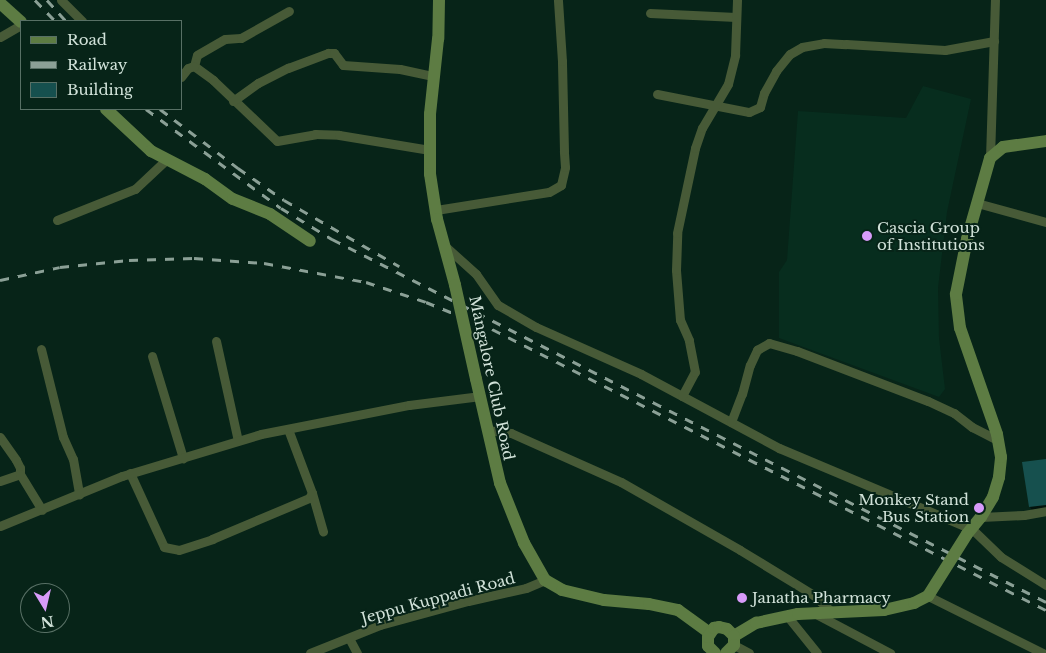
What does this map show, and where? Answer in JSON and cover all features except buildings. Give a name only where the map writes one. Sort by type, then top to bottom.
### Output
[{"type":"street","points":[[61,0],[81,20]]},
{"type":"street","name":"Mangalore Club Road","points":[[439,0],[430,150],[430,174],[436,210],[500,484],[524,544],[545,580]]},
{"type":"street","points":[[436,210],[549,192],[561,185],[564,167],[564,142],[558,0]]},
{"type":"street","points":[[682,396],[695,372],[689,340],[680,320],[676,270],[677,233],[695,148],[702,128],[728,84],[734,55],[737,0]]},
{"type":"street","points":[[731,644],[756,623],[814,613],[884,610],[914,603],[928,596],[993,497],[999,477],[1001,457],[999,441],[960,328],[956,294],[977,203],[990,158],[996,0]]},
{"type":"street","points":[[0,4],[20,23]]},
{"type":"street","points":[[194,66],[197,55],[225,39],[241,38],[289,11]]},
{"type":"street","points":[[650,13],[736,17]]},
{"type":"street","points":[[0,37],[20,25]]},
{"type":"street","points":[[657,94],[749,112],[760,107],[764,93],[776,72],[790,54],[802,47],[824,43],[945,50],[994,41]]},
{"type":"street","points":[[233,102],[258,82],[288,68],[334,53],[343,65],[400,69],[434,76]]},
{"type":"street","points":[[182,76],[188,68],[194,66]]},
{"type":"street","points":[[194,66],[213,80],[233,102],[277,141],[315,134],[339,135],[430,150]]},
{"type":"street","points":[[107,110],[151,151],[206,179],[233,198],[270,214],[310,240]]},
{"type":"street","points":[[990,158],[1003,147],[1046,141]]},
{"type":"street","points":[[57,220],[135,189],[167,159]]},
{"type":"street","points":[[977,203],[1046,222]]},
{"type":"street","points":[[444,246],[476,274],[498,305],[536,327],[641,374],[779,448],[969,532],[1001,557],[1046,585]]},
{"type":"street","points":[[216,341],[238,441]]},
{"type":"street","points":[[731,422],[757,350],[769,343],[796,351],[928,401],[954,413],[972,427],[999,441]]},
{"type":"street","points":[[41,349],[64,437],[73,459],[79,494]]},
{"type":"street","points":[[152,356],[183,458]]},
{"type":"street","points":[[0,526],[130,474],[238,441],[409,405],[480,396]]},
{"type":"street","points":[[288,429],[312,493],[323,531]]},
{"type":"street","points":[[487,430],[511,433],[621,482],[740,550],[812,594],[832,612]]},
{"type":"street","points":[[0,437],[16,460],[20,468],[20,474],[42,510]]},
{"type":"street","points":[[0,481],[20,474]]},
{"type":"street","points":[[130,474],[164,547],[179,550],[265,517],[309,498],[312,493]]},
{"type":"street","points":[[981,517],[1024,515],[1046,511]]},
{"type":"street","points":[[545,580],[562,590],[604,600],[649,604],[678,610],[710,633]]},
{"type":"street","name":"Jeppu Kuppadi Road","points":[[310,653],[380,625],[468,601],[526,588],[545,580]]},
{"type":"street","points":[[928,596],[1042,653]]},
{"type":"street","points":[[814,613],[890,653]]},
{"type":"street","points":[[788,616],[817,653]]},
{"type":"street","points":[[712,652],[707,642],[710,633],[714,628],[724,627],[731,644],[748,653]]},
{"type":"street","points":[[349,638],[356,653]]},
{"type":"shaded area","name":"Cascia Group of Institutions","points":[[923,86],[971,99],[947,212],[938,288],[939,338],[945,389],[939,397],[779,338],[779,272],[787,260],[798,111],[906,118]]},
{"type":"railway","points":[[35,0],[54,20]]},
{"type":"railway","points":[[47,0],[65,20]]},
{"type":"railway","points":[[147,110],[281,208],[332,239],[1046,602]]},
{"type":"railway","points":[[161,110],[284,200],[399,266]]},
{"type":"railway","points":[[0,280],[60,267],[129,260],[194,258],[264,263],[366,282],[426,302],[492,329],[1046,610]]},
{"type":"place","name":"Cascia Group of Institutions","points":[[867,236]]},
{"type":"place","name":"Monkey Stand Bus Station","points":[[979,508]]},
{"type":"place","name":"Janatha Pharmacy","points":[[742,598]]}]
